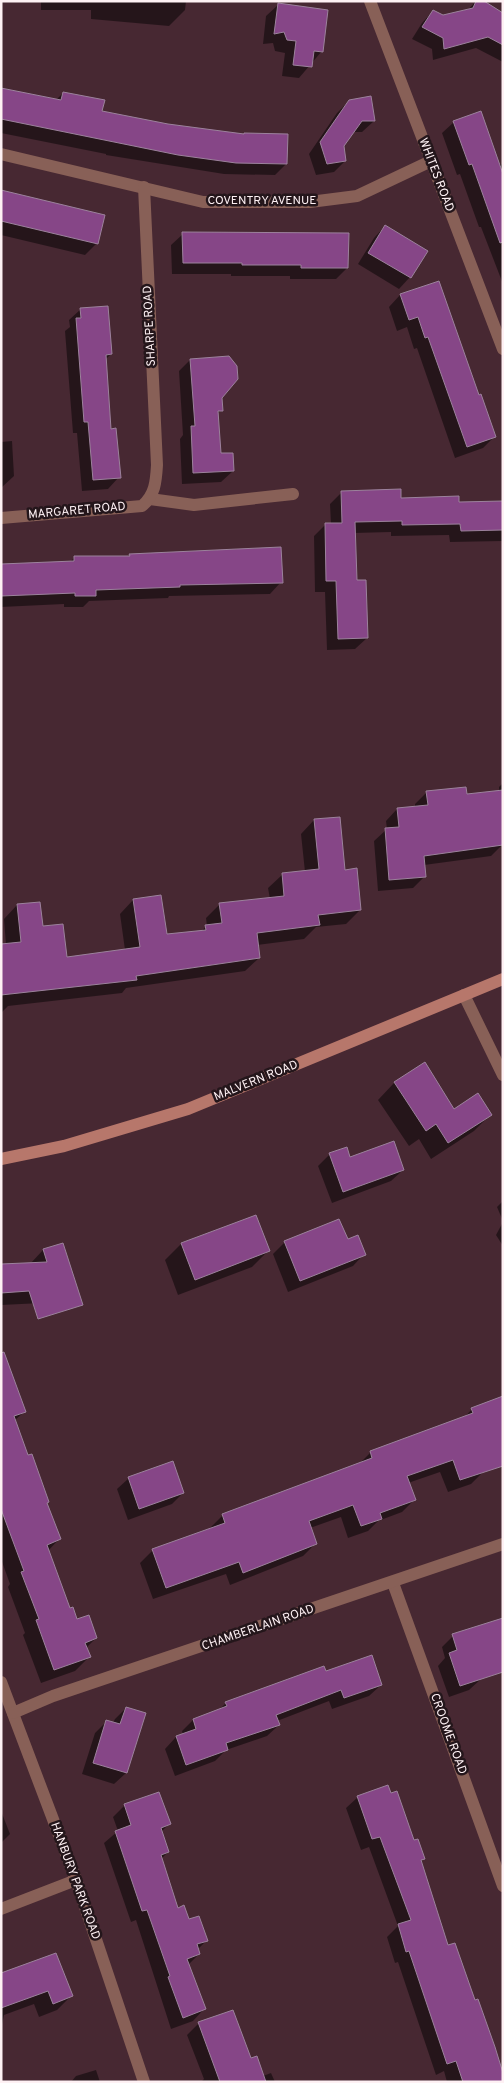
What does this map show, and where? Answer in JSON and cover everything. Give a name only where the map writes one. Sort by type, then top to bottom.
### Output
[{"type":"main road","name":"MALVERN ROAD","points":[[1,1159],[64,1146],[188,1109],[503,979]]},
{"type":"street","name":"WHITES ROAD","points":[[370,1],[503,349]]},
{"type":"street","name":"COVENTRY AVENUE","points":[[1,154],[203,202],[310,202],[357,196],[431,161]]},
{"type":"street","name":"SHARPE ROAD","points":[[144,187],[157,465],[156,483],[150,499]]},
{"type":"street","name":"MARGARET ROAD","points":[[1,518],[142,506],[150,499],[194,505],[293,494]]},
{"type":"street","points":[[464,995],[503,1075]]},
{"type":"street","name":"CHAMBERLAIN ROAD","points":[[13,1713],[53,1696],[394,1583],[503,1544]]},
{"type":"street","name":"CROOME ROAD","points":[[394,1583],[503,1886]]},
{"type":"street","name":"HANBURY PARK ROAD","points":[[1,1682],[76,1880],[144,2082]]},
{"type":"street","points":[[1,1909],[76,1880]]},
{"type":"building","points":[[476,1],[484,1],[503,13],[503,45],[488,37],[444,49],[443,38],[422,27],[433,10],[443,15],[473,8]]},
{"type":"building","points":[[278,3],[328,10],[323,52],[314,51],[312,67],[293,65],[296,41],[287,40],[284,32],[274,34]]},
{"type":"building","points":[[1,88],[61,100],[63,92],[105,100],[102,111],[168,124],[244,134],[288,134],[287,164],[236,163],[178,155],[1,119]]},
{"type":"building","points":[[371,96],[375,121],[362,121],[344,146],[346,161],[327,164],[320,142],[349,100]]},
{"type":"building","points":[[481,111],[503,174],[503,242],[500,243],[472,164],[469,165],[453,121]]},
{"type":"building","points":[[1,190],[105,215],[98,244],[1,221]]},
{"type":"building","points":[[385,225],[428,251],[411,278],[368,253]]},
{"type":"building","points":[[182,232],[349,233],[348,268],[301,268],[301,265],[242,265],[242,263],[183,263]]},
{"type":"building","points":[[439,281],[479,395],[481,394],[496,437],[467,447],[428,337],[425,338],[418,317],[409,320],[400,294]]},
{"type":"building","points":[[108,306],[112,354],[106,355],[111,429],[116,428],[121,478],[93,480],[88,422],[84,422],[76,318],[81,318],[80,308]]},
{"type":"building","points":[[229,356],[237,366],[238,379],[222,398],[223,411],[218,411],[221,453],[233,453],[234,471],[193,473],[191,426],[195,426],[190,359]]},
{"type":"building","points":[[401,489],[401,498],[459,496],[459,502],[503,501],[503,530],[461,531],[460,524],[402,525],[402,521],[355,522],[357,580],[366,580],[368,638],[338,639],[336,581],[326,581],[325,523],[342,523],[341,491]]},
{"type":"building","points":[[281,547],[283,583],[180,585],[180,587],[96,590],[96,596],[75,596],[75,593],[1,596],[1,564],[74,561],[74,556],[130,556],[129,554]]},
{"type":"building","points":[[466,787],[467,794],[503,790],[503,845],[424,856],[426,877],[389,880],[385,828],[399,827],[397,808],[428,805],[426,791]]},
{"type":"building","points":[[340,817],[345,870],[357,868],[361,910],[318,915],[320,925],[257,933],[260,958],[136,976],[137,980],[1,995],[1,944],[21,942],[17,904],[40,902],[43,926],[63,924],[67,957],[140,947],[133,899],[161,895],[167,934],[206,930],[205,925],[222,923],[219,903],[284,896],[282,873],[319,869],[314,819]]},
{"type":"building","points":[[425,1062],[454,1109],[478,1093],[492,1115],[448,1143],[436,1124],[426,1131],[394,1082]]},
{"type":"building","points":[[394,1141],[404,1170],[343,1192],[329,1153],[347,1147],[350,1157]]},
{"type":"building","points":[[256,1215],[270,1251],[195,1280],[181,1243]]},
{"type":"building","points":[[339,1219],[348,1239],[358,1235],[366,1255],[300,1281],[284,1241]]},
{"type":"building","points":[[63,1243],[83,1305],[38,1319],[29,1291],[1,1293],[1,1264],[47,1262],[43,1249]]},
{"type":"building","points":[[4,1352],[26,1412],[14,1416],[28,1455],[32,1454],[49,1502],[47,1503],[61,1539],[47,1545],[70,1608],[73,1607],[77,1619],[89,1615],[97,1638],[85,1643],[91,1657],[54,1670],[36,1620],[39,1619],[21,1572],[24,1571],[1,1509],[1,1353]]},
{"type":"building","points":[[503,1396],[503,1466],[460,1480],[453,1460],[407,1476],[416,1500],[380,1513],[382,1519],[361,1526],[353,1505],[309,1521],[317,1544],[243,1573],[239,1562],[166,1588],[152,1549],[225,1523],[222,1514],[372,1458],[370,1451],[473,1413],[471,1408]]},
{"type":"building","points":[[173,1461],[184,1493],[139,1509],[128,1477]]},
{"type":"building","points":[[503,1618],[503,1672],[460,1686],[449,1653],[457,1650],[452,1634]]},
{"type":"building","points":[[372,1655],[382,1685],[344,1698],[341,1690],[276,1715],[280,1725],[226,1743],[228,1750],[186,1765],[176,1736],[196,1729],[193,1719],[227,1706],[225,1702],[324,1666],[326,1671]]},
{"type":"building","points":[[126,1707],[146,1713],[127,1773],[93,1763],[106,1720],[120,1724]]},
{"type":"building","points":[[388,1785],[391,1793],[397,1791],[414,1840],[418,1839],[425,1859],[421,1860],[448,1945],[455,1943],[475,2000],[478,1999],[503,2073],[503,2082],[463,2082],[456,2061],[447,2064],[409,1951],[406,1952],[398,1924],[411,1920],[380,1837],[372,1839],[357,1796]]},
{"type":"building","points":[[159,1792],[171,1824],[161,1828],[169,1852],[161,1855],[178,1908],[184,1905],[189,1919],[199,1916],[208,1941],[197,1944],[200,1954],[187,1959],[206,2009],[183,2018],[147,1910],[142,1911],[115,1831],[131,1825],[124,1804]]},
{"type":"building","points":[[56,1953],[73,1996],[53,2004],[48,1991],[1,2008],[1,1973]]},
{"type":"building","points":[[233,2010],[251,2058],[257,2056],[266,2082],[220,2082],[198,2022]]}]
